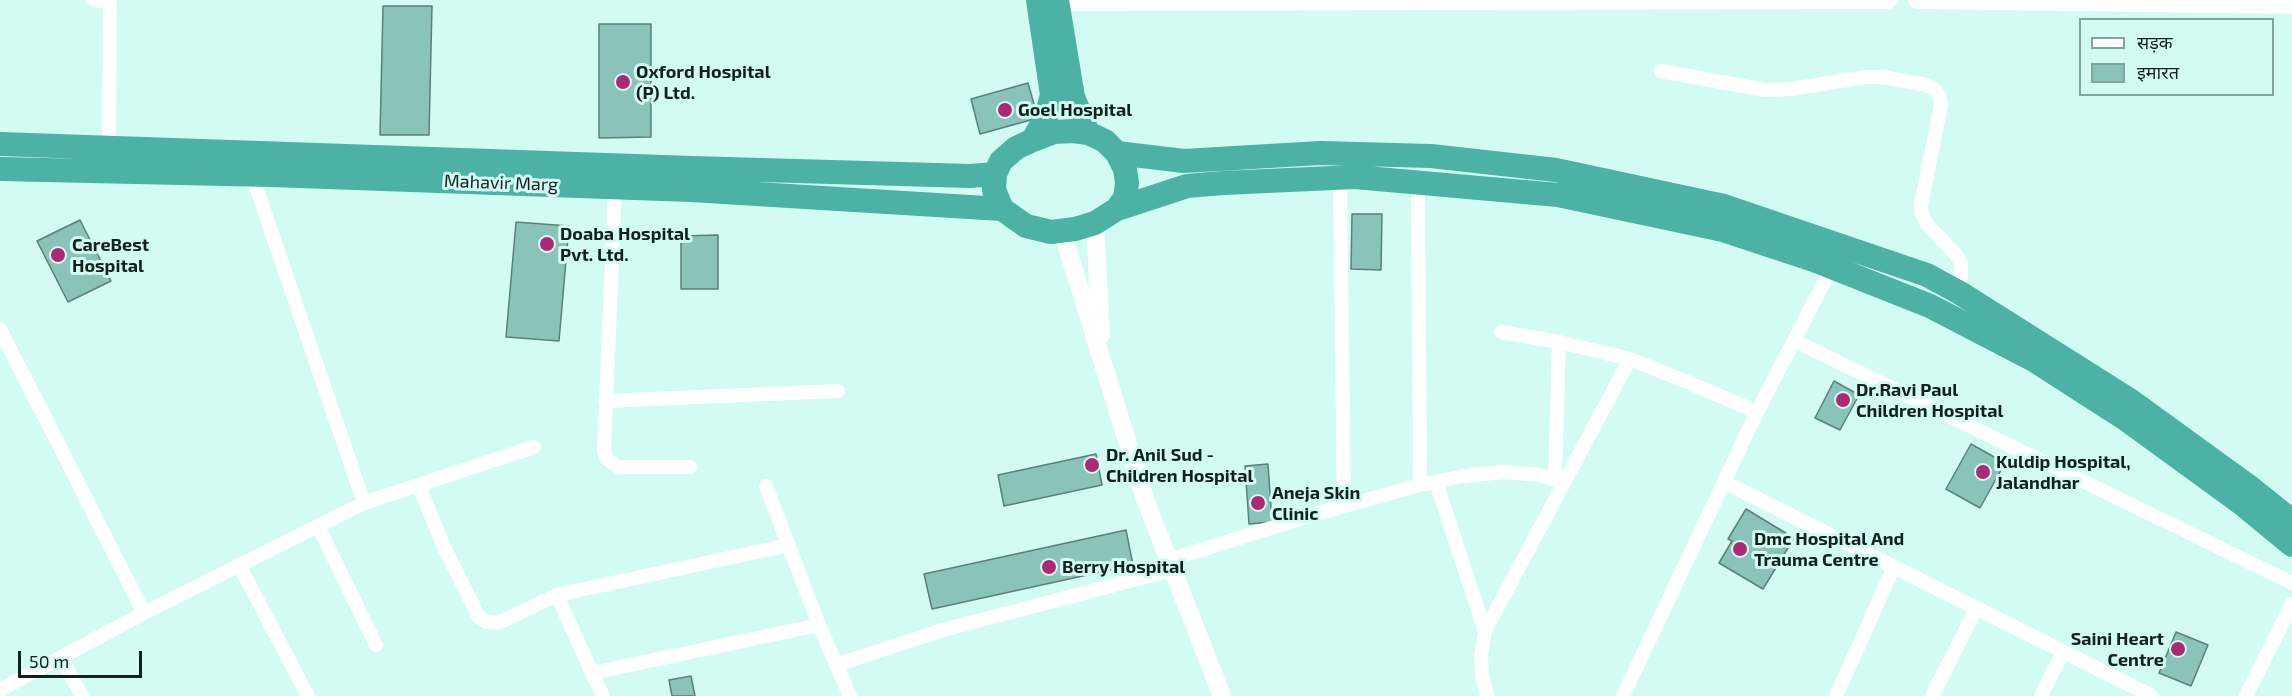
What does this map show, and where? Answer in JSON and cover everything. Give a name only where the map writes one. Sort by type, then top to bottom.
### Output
[{"type":"highway","points":[[1050,1],[1073,97],[1088,133]]},
{"type":"highway","points":[[1033,140],[1046,117],[1052,95],[1050,1]]},
{"type":"highway","points":[[1117,209],[1125,198],[1127,183],[1125,169],[1117,153],[1105,141],[1088,133],[1054,132],[1033,140],[1016,148],[1001,161],[995,174],[994,190],[1002,210],[1026,226],[1051,232],[1095,223],[1117,209],[1187,186],[1340,177],[1418,181],[1558,195],[1723,230],[1832,267],[1929,306],[2031,359],[2127,420],[2241,503],[2292,545]]},
{"type":"highway","name":"Mahavir Marg","points":[[0,144],[726,169],[970,176],[995,174]]},
{"type":"highway","points":[[1117,153],[1184,161],[1320,153],[1431,156],[1556,170],[1724,206],[1927,275],[1960,292],[2131,401],[2252,488],[2292,521]]},
{"type":"highway","name":"Mahavir Marg","points":[[0,169],[691,190],[1002,210]]},
{"type":"street","points":[[94,0],[110,1],[109,148]]},
{"type":"street","points":[[1050,1],[1888,0]]},
{"type":"street","points":[[1917,0],[2292,5]]},
{"type":"street","points":[[1661,71],[1765,90],[1791,89],[1866,77],[1926,85],[1934,89],[1940,97],[1941,105],[1921,205],[1922,214],[1927,224],[1961,263],[1960,292]]},
{"type":"street","points":[[252,175],[364,503]]},
{"type":"street","points":[[1340,177],[1344,507]]},
{"type":"street","points":[[1418,181],[1420,485]]},
{"type":"street","points":[[615,187],[605,401],[604,450],[606,458],[618,467],[690,467]]},
{"type":"street","points":[[1095,223],[1103,366]]},
{"type":"street","points":[[1062,231],[1145,499],[1222,696]]},
{"type":"street","points":[[1623,696],[1757,412],[1832,267]]},
{"type":"street","points":[[0,329],[144,613]]},
{"type":"street","points":[[1501,332],[1559,342],[1630,359],[1757,412]]},
{"type":"street","points":[[1795,341],[2292,583]]},
{"type":"street","points":[[1559,342],[1560,481]]},
{"type":"street","points":[[1487,696],[1482,675],[1481,656],[1485,631],[1560,481],[1630,359]]},
{"type":"street","points":[[605,401],[838,391]]},
{"type":"street","points":[[0,690],[144,613],[364,503],[534,447]]},
{"type":"street","points":[[836,665],[943,630],[1170,565],[1344,507],[1420,485],[1463,476],[1504,472],[1540,475],[1560,481]]},
{"type":"street","points":[[1436,482],[1485,631]]},
{"type":"street","points":[[1724,482],[2152,696]]},
{"type":"street","points":[[419,486],[444,547],[480,617],[486,622],[498,623],[557,595],[789,545]]},
{"type":"street","points":[[766,486],[819,625],[850,696]]},
{"type":"street","points":[[318,526],[376,645]]},
{"type":"street","points":[[240,565],[308,696]]},
{"type":"street","points":[[1836,696],[1894,567]]},
{"type":"street","points":[[557,595],[603,696]]},
{"type":"street","points":[[2246,696],[2292,604]]},
{"type":"street","points":[[1932,696],[1976,609]]},
{"type":"street","points":[[592,673],[819,625]]},
{"type":"street","points":[[2041,696],[2063,652]]},
{"type":"street","points":[[61,658],[82,696]]},
{"type":"building","points":[[383,6],[432,6],[429,135],[380,135]]},
{"type":"building","points":[[599,24],[651,24],[651,137],[599,138]]},
{"type":"building","points":[[1028,83],[1038,118],[980,134],[971,99]]},
{"type":"building","points":[[1352,214],[1382,214],[1381,270],[1351,269]]},
{"type":"building","points":[[80,220],[111,281],[68,302],[37,241]]},
{"type":"building","points":[[516,222],[569,226],[559,341],[506,337]]},
{"type":"building","points":[[718,235],[718,289],[681,289],[681,236]]},
{"type":"building","points":[[1834,381],[1859,395],[1840,430],[1815,418]]},
{"type":"building","points":[[1971,444],[2005,463],[1980,508],[1946,489]]},
{"type":"building","points":[[1096,454],[1102,485],[1004,506],[998,475]]},
{"type":"building","points":[[1268,464],[1272,522],[1249,524],[1245,466]]},
{"type":"building","points":[[1746,509],[1794,538],[1763,589],[1719,563],[1732,541],[1728,539]]},
{"type":"building","points":[[1126,530],[1133,565],[932,609],[924,574]]},
{"type":"building","points":[[2176,632],[2208,645],[2191,686],[2159,673]]},
{"type":"building","points":[[691,676],[695,696],[672,696],[669,680]]},
{"type":"place","name":"Oxford Hospital (P) Ltd.","points":[[623,82]]},
{"type":"place","name":"Goel Hospital","points":[[1005,110]]},
{"type":"place","name":"Doaba Hospital Pvt. Ltd.","points":[[547,244]]},
{"type":"place","name":"CareBest Hospital","points":[[58,255]]},
{"type":"place","name":"Dr.Ravi Paul Children Hospital","points":[[1843,400]]},
{"type":"place","name":"Dr. Anil Sud - Children Hospital","points":[[1092,465]]},
{"type":"place","name":"Kuldip Hospital, Jalandhar","points":[[1983,472]]},
{"type":"place","name":"Aneja Skin Clinic","points":[[1258,503]]},
{"type":"place","name":"Dmc Hospital And Trauma Centre","points":[[1740,549]]},
{"type":"place","name":"Berry Hospital","points":[[1049,567]]},
{"type":"place","name":"Saini Heart Centre","points":[[2178,649]]}]
